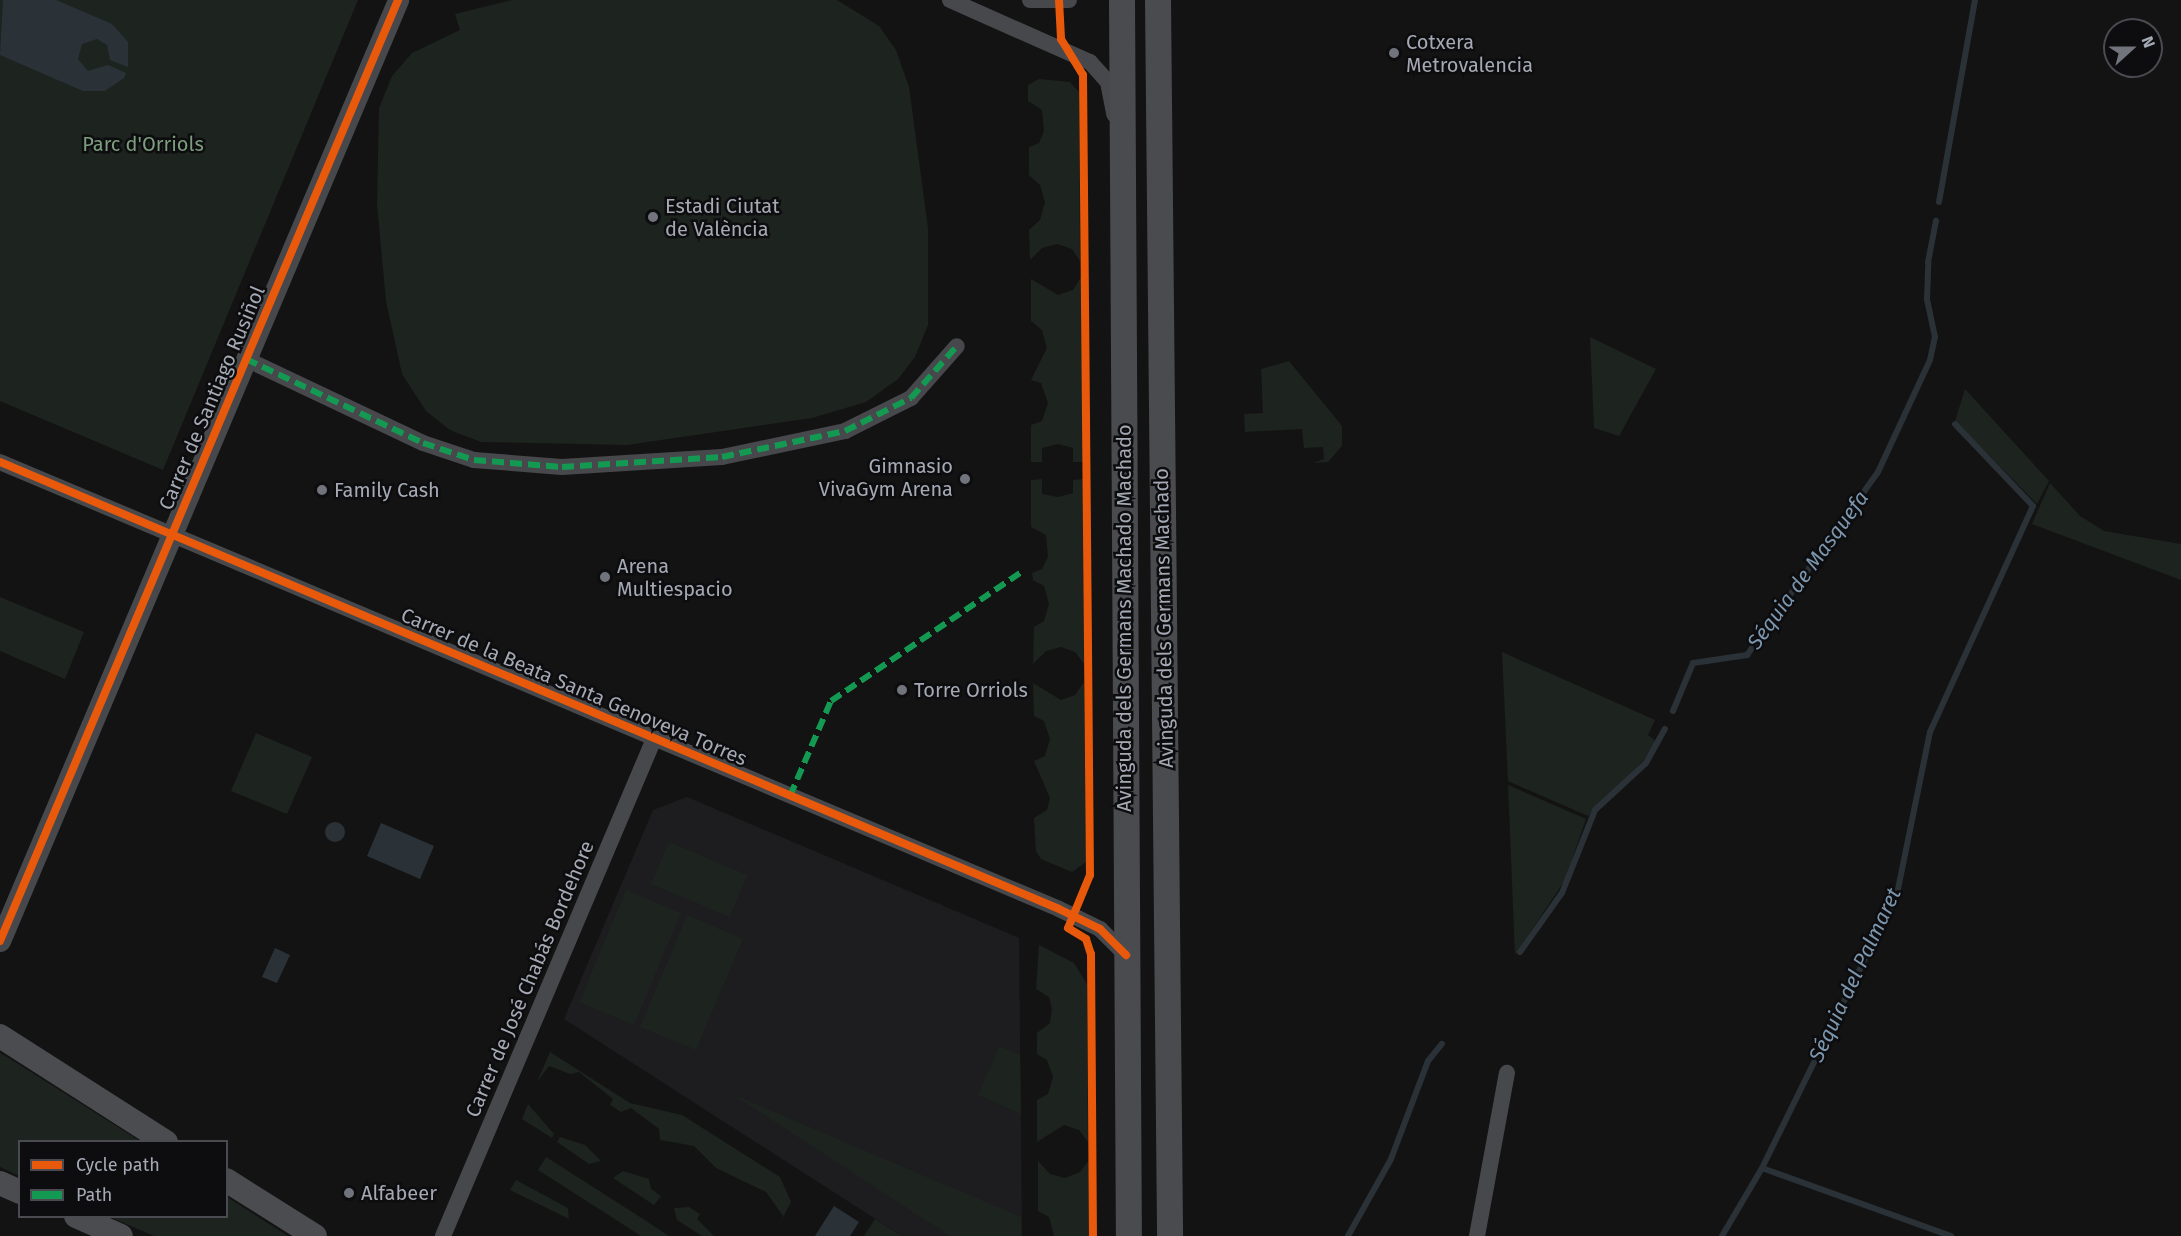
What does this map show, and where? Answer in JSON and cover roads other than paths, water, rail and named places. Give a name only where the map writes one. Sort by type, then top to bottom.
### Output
[{"type":"main road","name":"Avinguda dels Germans Machado Machado","points":[[1122,0],[1120,142],[1129,1236]]},
{"type":"main road","name":"Avinguda dels Germans Machado","points":[[1158,0],[1170,1236]]},
{"type":"main road","points":[[0,1036],[163,1140]]},
{"type":"main road","points":[[228,1181],[315,1236]]},
{"type":"main road","points":[[0,1183],[18,1191]]},
{"type":"main road","points":[[80,1218],[121,1236]]},
{"type":"street","name":"Carrer de Santiago Rusiñol","points":[[0,941],[398,0]]},
{"type":"street","points":[[950,0],[1099,69],[1108,82],[1120,142]]},
{"type":"street","points":[[1030,0],[1069,0]]},
{"type":"street","points":[[246,359],[423,443],[474,460],[562,467],[722,457],[845,430],[910,398],[957,346]]},
{"type":"street","name":"Carrer de la Beata Santa Genoveva Torres","points":[[0,462],[1059,909],[1100,929],[1126,955]]},
{"type":"street","name":"Carrer de José Chabás Bordehore","points":[[443,1236],[654,739]]},
{"type":"street","points":[[1477,1236],[1507,1073]]},
{"type":"waterway","name":"Séquia del Palmaret","points":[[1939,202],[1975,0]]},
{"type":"waterway","name":"Séquia de Masquefa","points":[[1673,711],[1693,663],[1747,655],[1878,472],[1930,360],[1935,337],[1927,300],[1928,262],[1936,221]]},
{"type":"waterway","name":"Séquia del Palmaret","points":[[1722,1236],[1762,1168],[1897,894],[1930,732],[2033,506],[1955,424]]},
{"type":"waterway","name":"Séquia de Masquefa","points":[[1520,952],[1562,893],[1595,810],[1646,763],[1665,729]]},
{"type":"waterway","name":"Séquia de Masquefa","points":[[1348,1236],[1391,1159],[1428,1061],[1442,1044]]},
{"type":"waterway","points":[[1762,1168],[1951,1236]]},
{"type":"place","name":"Cotxera Metrovalencia","points":[[1394,53]]},
{"type":"place","name":"Estadi Ciutat de València","points":[[653,217]]},
{"type":"place","name":"Gimnasio VivaGym Arena","points":[[965,479]]},
{"type":"place","name":"Family Cash","points":[[322,490]]},
{"type":"place","name":"Arena Multiespacio","points":[[605,577]]},
{"type":"place","name":"Torre Orriols","points":[[902,690]]},
{"type":"place","name":"Alfabeer","points":[[349,1193]]},
{"type":"park label","name":"Parc d'Orriols","points":[[143,144]]}]
